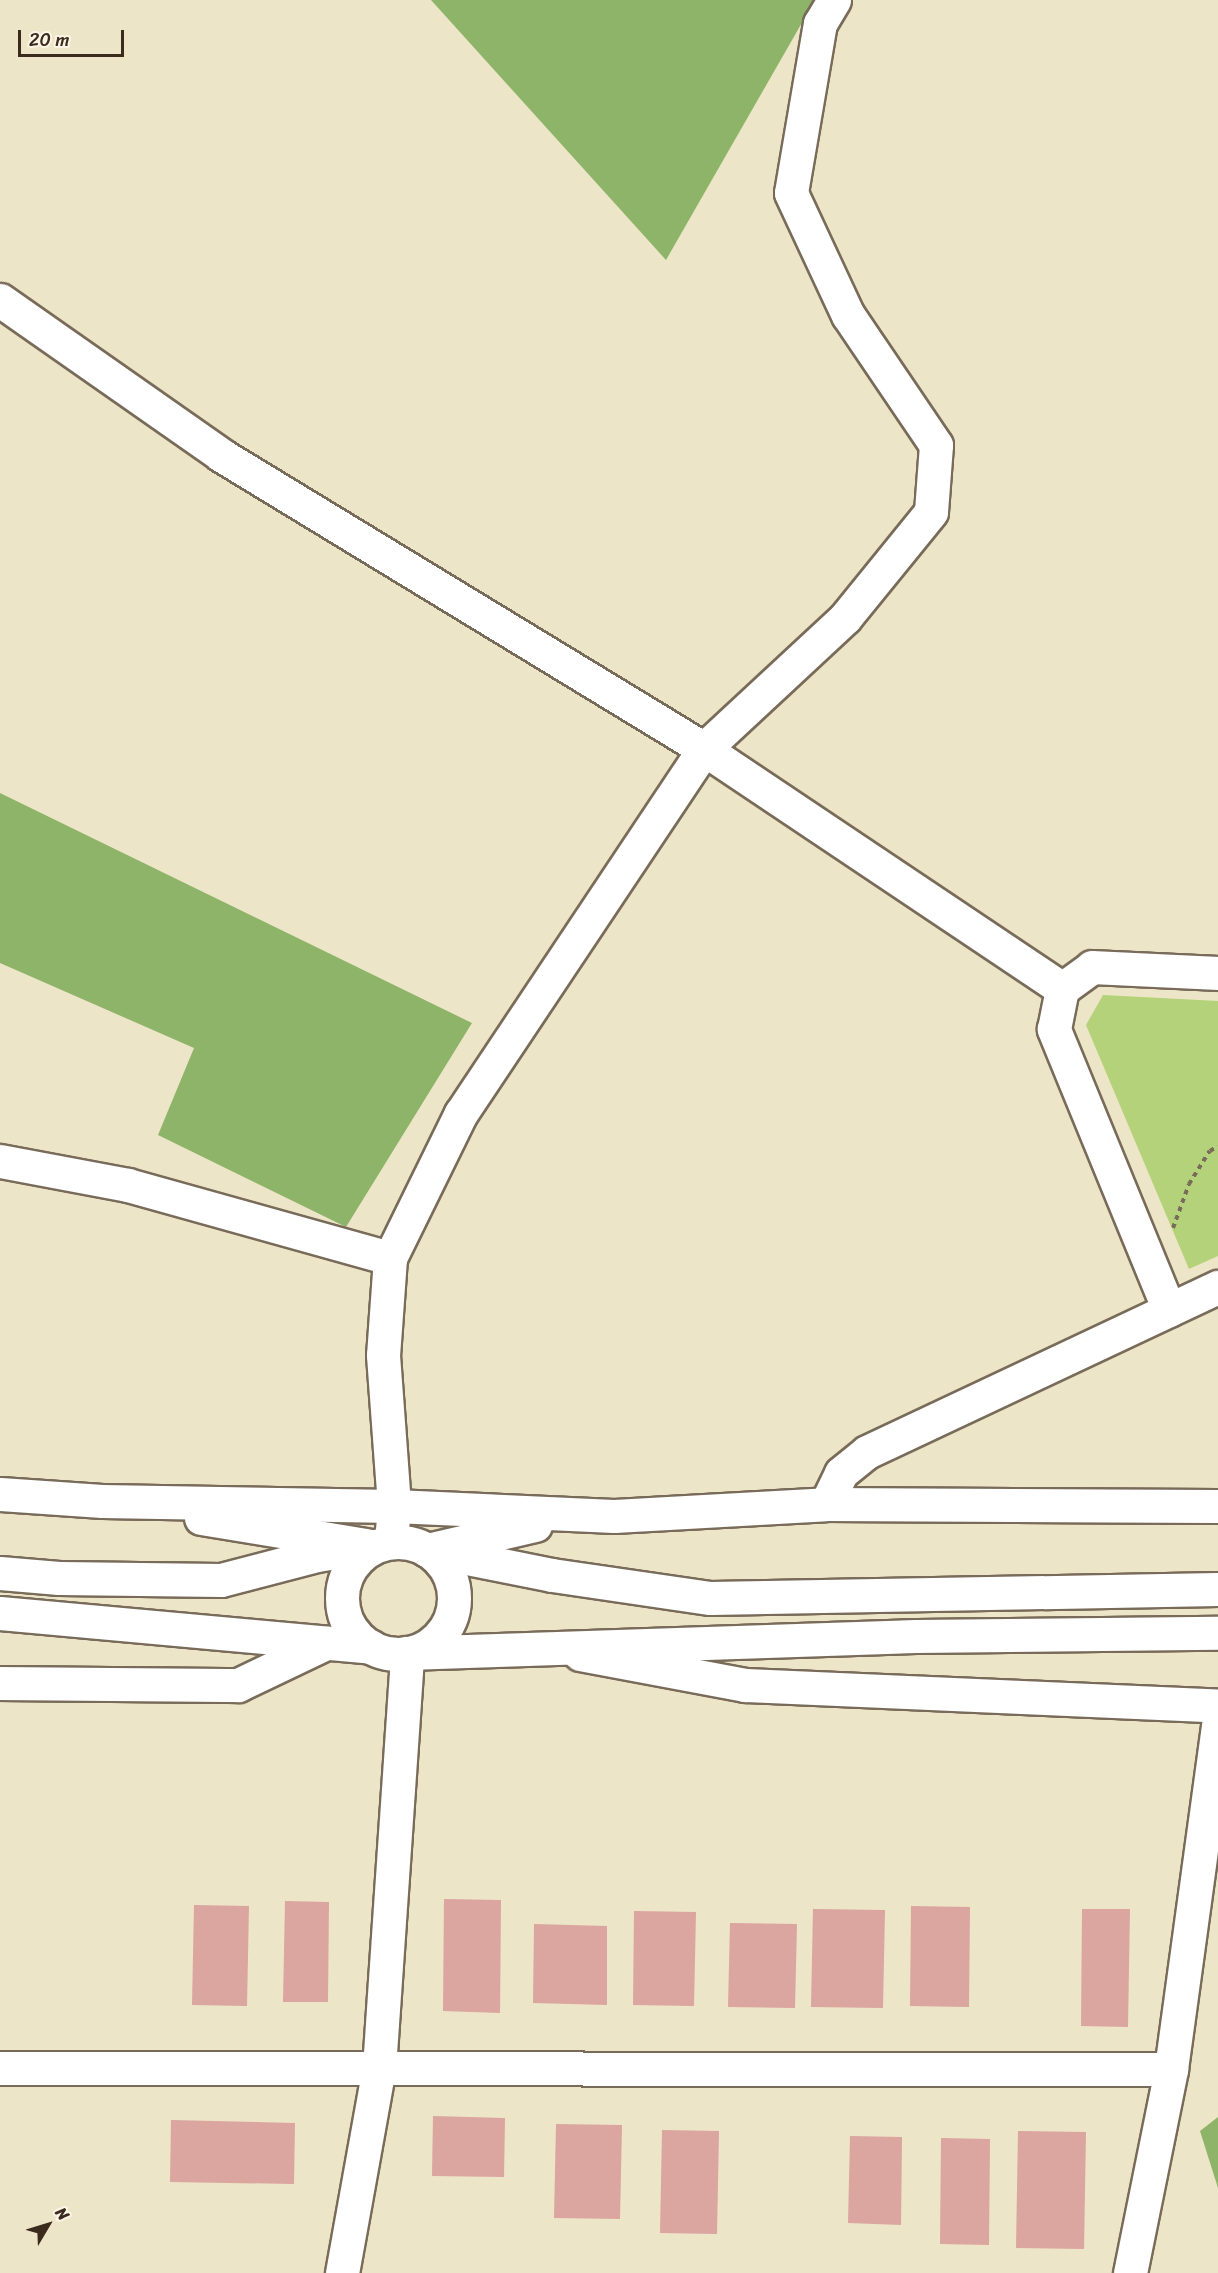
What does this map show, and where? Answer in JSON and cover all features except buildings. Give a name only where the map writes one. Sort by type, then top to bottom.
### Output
[{"type":"street","points":[[371,1647],[357,1636],[342,1605],[349,1570],[383,1544],[394,1506],[383,1355],[390,1258],[461,1113],[704,748],[845,618],[931,512],[936,445],[848,315],[791,193],[820,23],[834,0]]},
{"type":"street","points":[[0,300],[222,455],[704,748],[1062,989]]},
{"type":"street","points":[[1169,1310],[1054,1029],[1062,989],[1092,966],[1218,973]]},
{"type":"street","points":[[0,1161],[128,1185],[390,1258]]},
{"type":"street","points":[[826,1504],[840,1473],[867,1452],[1218,1287]]},
{"type":"street","points":[[0,1494],[102,1501],[394,1506],[614,1516]]},
{"type":"street","points":[[102,1501],[428,1550],[552,1575],[710,1598],[1218,1590]]},
{"type":"street","points":[[428,1550],[509,1528],[614,1516],[826,1504],[1218,1506]]},
{"type":"street","points":[[0,1573],[59,1578],[221,1580],[317,1556],[383,1544]]},
{"type":"street","points":[[407,1653],[426,1647],[441,1634],[451,1618],[454,1599],[452,1579],[442,1562],[428,1550]]},
{"type":"street","points":[[0,1613],[371,1647],[388,1653],[916,1636],[1218,1633]]},
{"type":"street","points":[[0,1683],[238,1685],[326,1643]]},
{"type":"street","points":[[555,1649],[745,1685],[1218,1706]]},
{"type":"street","points":[[342,2273],[379,2068],[407,1653]]},
{"type":"street","points":[[1130,2273],[1171,2069],[1218,1725]]},
{"type":"street","points":[[0,2068],[1171,2069]]},
{"type":"path","points":[[1154,1275],[1189,1184],[1210,1151],[1218,1146]]},
{"type":"green space","points":[[431,0],[815,0],[666,260]]},
{"type":"green space","points":[[0,793],[472,1023],[346,1227],[158,1135],[194,1048],[0,963]]},
{"type":"green space","points":[[1103,995],[1218,1001],[1218,1256],[1189,1269],[1086,1025]]},
{"type":"green space","points":[[1218,2117],[1218,2188],[1200,2131]]}]
